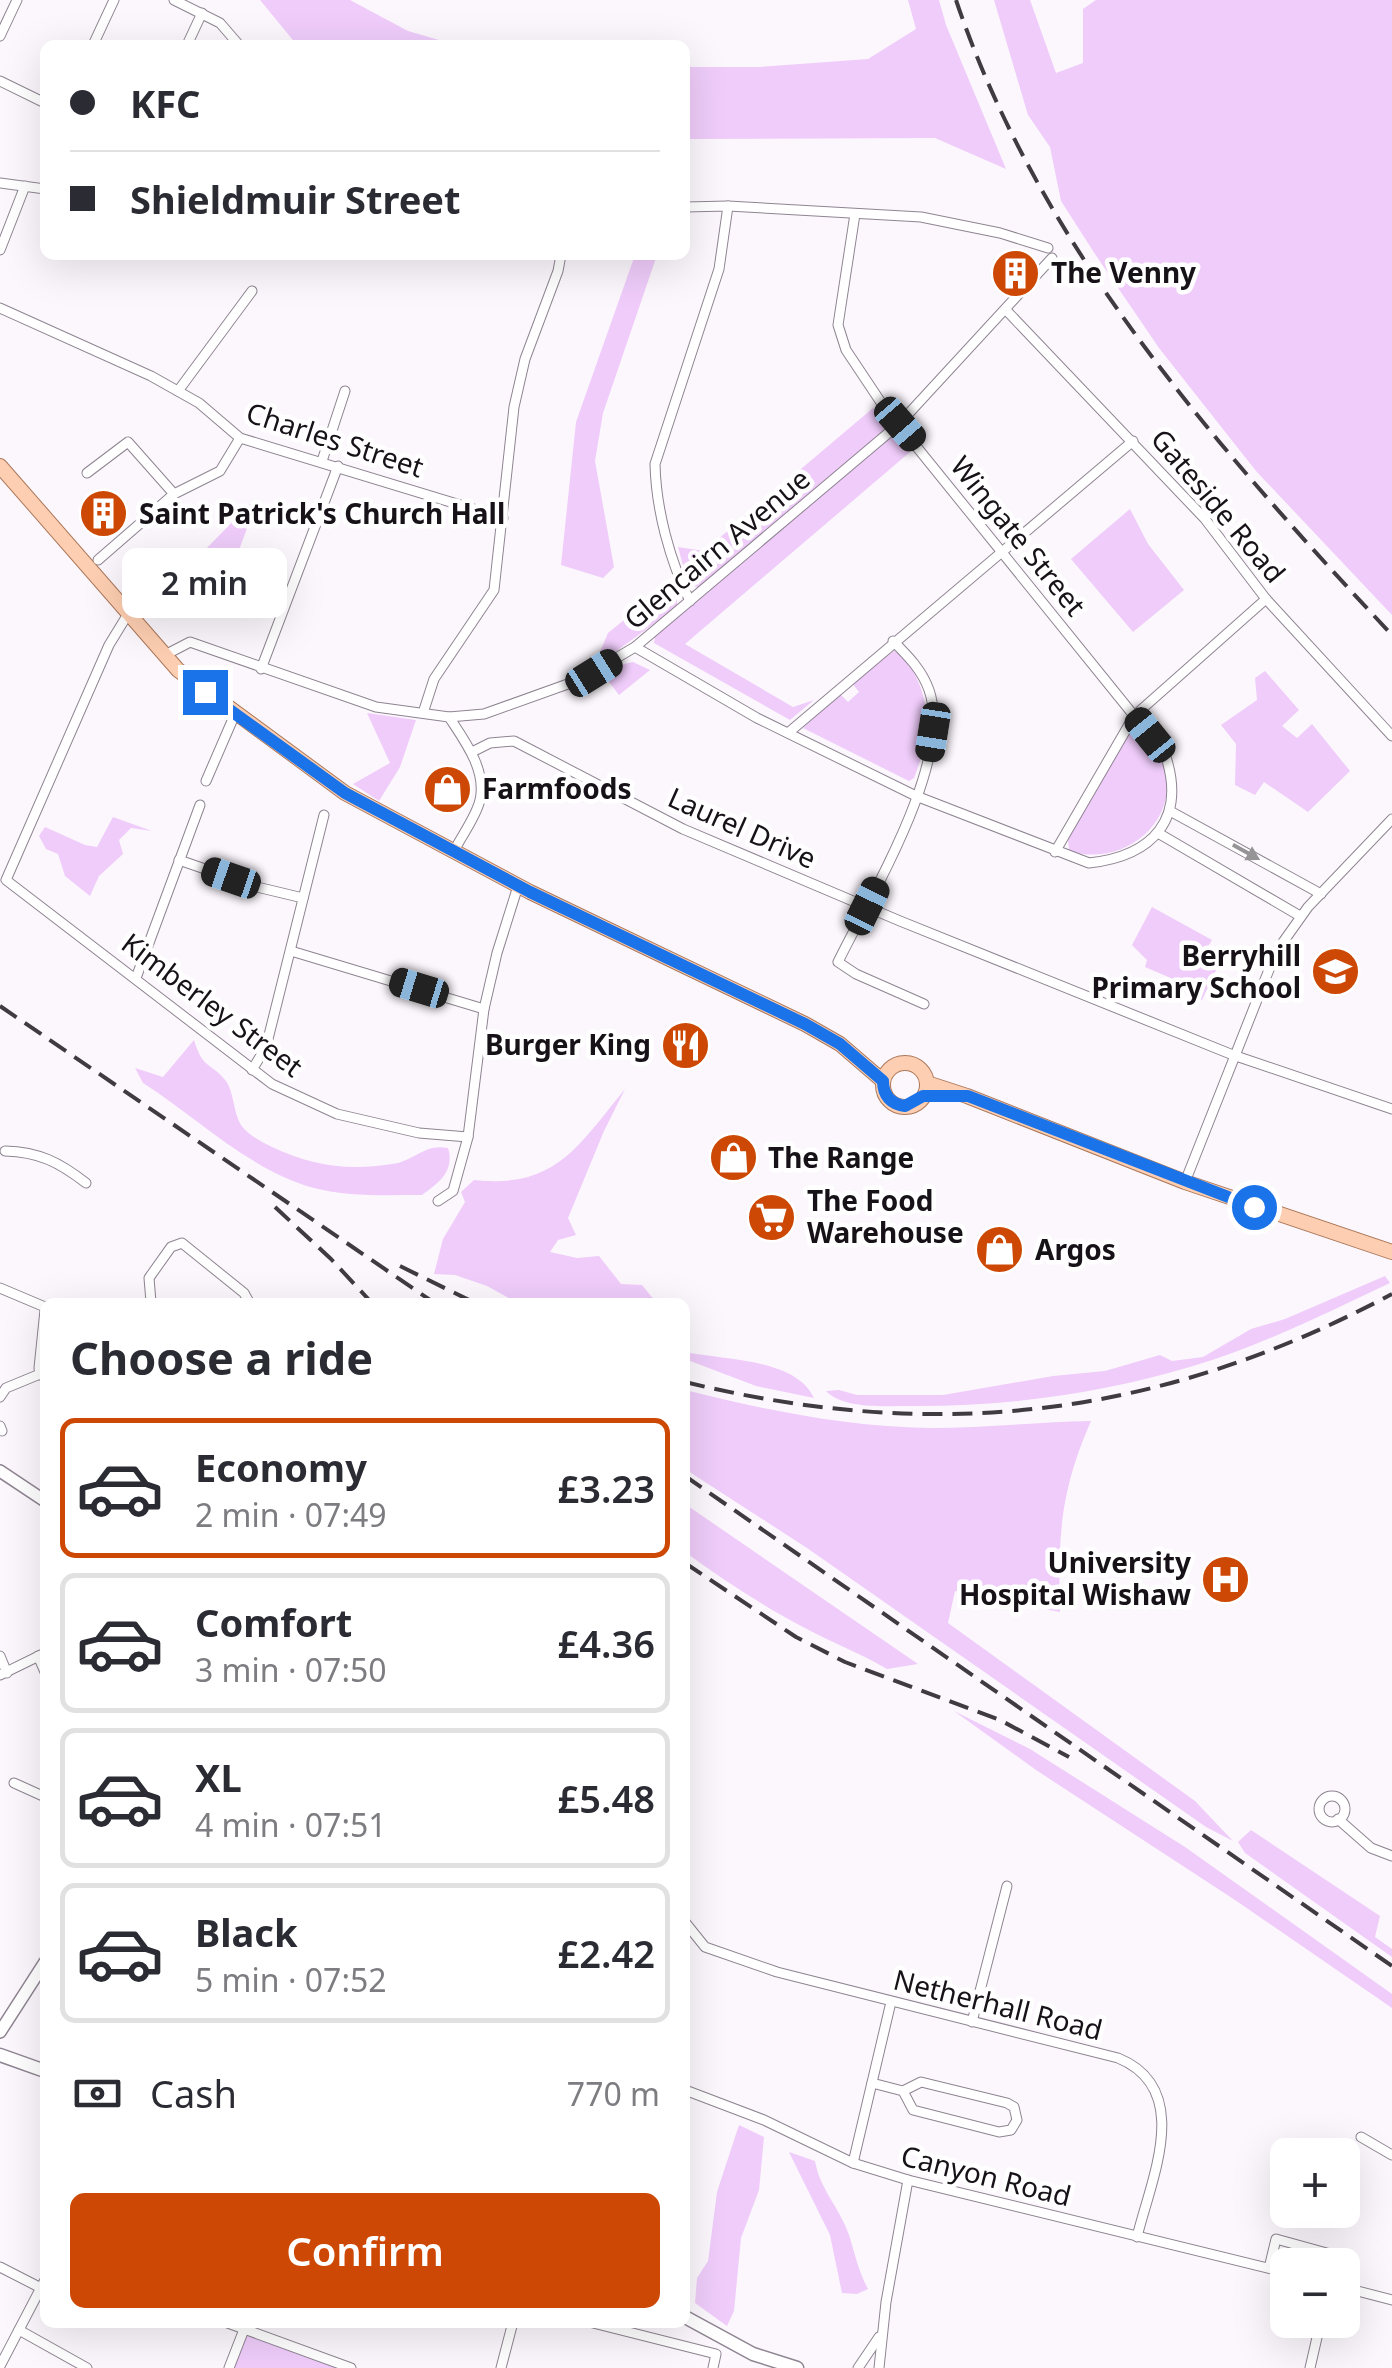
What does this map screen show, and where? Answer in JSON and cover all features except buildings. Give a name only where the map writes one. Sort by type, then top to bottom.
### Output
[{"type":"main road","points":[[0,466],[165,655],[205,692],[345,793],[518,886],[805,1024],[886,1076]]},
{"type":"main road","points":[[898,1064],[912,1064],[922,1071],[925,1090],[912,1105],[898,1106],[888,1098],[886,1076],[898,1064]]},
{"type":"main road","points":[[925,1090],[968,1096],[1184,1182],[1392,1252]]},
{"type":"main road","points":[[0,2055],[40,2069]]},
{"type":"main road","points":[[690,2321],[753,2354],[798,2368]]},
{"type":"street","points":[[0,36],[17,0]]},
{"type":"street","points":[[95,40],[114,0]]},
{"type":"street","points":[[174,0],[220,23],[235,40]]},
{"type":"street","points":[[189,40],[202,14]]},
{"type":"street","points":[[0,81],[40,101]]},
{"type":"street","points":[[0,183],[40,188]]},
{"type":"street","points":[[0,250],[25,186]]},
{"type":"street","points":[[690,601],[678,579],[655,484],[654,464],[720,268],[728,206]]},
{"type":"street","points":[[690,208],[728,206],[856,214]]},
{"type":"street","name":"Glencairn Avenue","points":[[165,655],[190,642],[376,707],[449,717],[484,714],[579,680],[636,647],[900,424],[1006,310],[1050,253],[1000,233],[920,217],[856,214]]},
{"type":"street","name":"Wingate Street","points":[[856,214],[838,325],[840,339],[863,380],[1165,754],[1172,772],[1170,811]]},
{"type":"street","points":[[423,713],[434,678],[494,590],[514,407],[559,260]]},
{"type":"street","points":[[178,391],[252,291]]},
{"type":"street","name":"Charles Street","points":[[0,308],[178,391],[240,438],[504,518]]},
{"type":"street","name":"Gateside Road","points":[[1006,310],[1205,519],[1266,598],[1392,736]]},
{"type":"street","points":[[322,462],[345,391]]},
{"type":"street","points":[[98,560],[174,494],[220,471],[240,438]]},
{"type":"street","points":[[788,733],[1133,440]]},
{"type":"street","points":[[87,473],[128,442],[174,494]]},
{"type":"street","points":[[261,669],[338,466]]},
{"type":"street","points":[[1055,852],[1134,716],[1266,598]]},
{"type":"street","name":"Kimberley Street","points":[[128,614],[109,645],[6,880],[252,1070],[289,1093],[337,1114],[419,1133],[468,1137]]},
{"type":"street","points":[[893,641],[914,663],[929,690],[933,710],[929,759],[867,906],[838,962],[924,1004]]},
{"type":"street","points":[[636,647],[788,733],[916,796],[1055,852],[1089,863],[1136,852],[1158,833],[1170,811],[1321,894]]},
{"type":"street","points":[[206,782],[234,714]]},
{"type":"street","points":[[449,717],[472,752],[480,799],[454,851]]},
{"type":"street","name":"Laurel Drive","points":[[472,752],[490,742],[514,741],[683,829],[1233,1055],[1392,1109]]},
{"type":"street","points":[[136,978],[200,805]]},
{"type":"street","points":[[252,1070],[266,1047],[324,815]]},
{"type":"street","points":[[1184,1182],[1276,952],[1300,916],[1392,819]]},
{"type":"street","points":[[1158,833],[1300,916]]},
{"type":"street","points":[[179,860],[303,898]]},
{"type":"street","points":[[438,1201],[454,1191],[468,1137],[484,1009],[518,886]]},
{"type":"street","points":[[290,951],[484,1009]]},
{"type":"street","points":[[2,1150],[39,1153],[86,1183]]},
{"type":"street","points":[[151,1298],[149,1278],[171,1247],[182,1243],[244,1292],[246,1298]]},
{"type":"street","points":[[0,1288],[40,1306]]},
{"type":"street","points":[[0,1398],[6,1388],[40,1377]]},
{"type":"street","points":[[0,1472],[40,1498]]},
{"type":"street","points":[[0,1656],[3,1674],[40,1656]]},
{"type":"street","points":[[14,1783],[40,1795]]},
{"type":"street","points":[[1338,1819],[1371,1848],[1392,1856]]},
{"type":"street","points":[[972,2022],[1007,1886]]},
{"type":"street","name":"Netherhall Road","points":[[690,1928],[705,1947],[776,1972],[1118,2058],[1135,2066],[1149,2079],[1161,2103],[1163,2128],[1137,2237]]},
{"type":"street","points":[[0,2032],[40,1970]]},
{"type":"street","points":[[852,2164],[890,2002]]},
{"type":"street","points":[[872,2083],[903,2091],[921,2082],[1007,2102],[1016,2111],[1017,2120],[1010,2130],[1003,2132],[947,2119],[913,2110],[903,2091]]},
{"type":"street","name":"Canyon Road","points":[[690,2092],[764,2120],[852,2164],[1269,2268]]},
{"type":"street","points":[[1361,2137],[1392,2155]]},
{"type":"street","points":[[879,2368],[908,2180]]},
{"type":"street","points":[[1274,2248],[1276,2240],[1309,2248]]},
{"type":"street","points":[[1269,2268],[1270,2264]]},
{"type":"street","points":[[0,2267],[40,2283]]},
{"type":"street","points":[[0,2366],[40,2290]]},
{"type":"street","points":[[1360,2292],[1392,2300]]},
{"type":"street","points":[[235,2328],[351,2368]]},
{"type":"street","points":[[501,2368],[511,2328]]},
{"type":"street","points":[[613,2328],[716,2354],[713,2368]]},
{"type":"street","points":[[19,2330],[87,2368]]},
{"type":"street","points":[[858,2368],[882,2331]]},
{"type":"street","points":[[229,2368],[243,2332]]},
{"type":"street","points":[[1310,2368],[1318,2338]]},
{"type":"shaded area","points":[[260,0],[350,0],[408,31],[439,40],[293,40]]},
{"type":"shaded area","points":[[908,0],[939,0],[1006,169],[935,138],[690,139],[690,67],[759,67],[868,59],[916,29]]},
{"type":"shaded area","points":[[994,0],[1030,0],[1056,73],[1083,63],[1083,9],[1096,0],[1392,0],[1392,615],[1256,471],[1159,348],[1095,254],[1061,201],[1050,147],[1028,115]]},
{"type":"shaded area","points":[[633,260],[655,260],[603,413],[595,461],[614,567],[603,578],[561,565],[576,422]]},
{"type":"shaded area","points":[[873,408],[887,422],[888,430],[700,588],[688,584],[678,547],[704,551]]},
{"type":"shaded area","points":[[890,438],[899,438],[910,452],[685,644],[793,707],[814,700],[790,720],[654,643],[655,636]]},
{"type":"shaded area","points":[[250,504],[255,507],[230,574],[197,558]]},
{"type":"shaded area","points":[[1130,509],[1148,544],[1184,590],[1133,632],[1071,559]]},
{"type":"shaded area","points":[[672,581],[677,607],[593,668],[608,633]]},
{"type":"shaded area","points":[[894,651],[915,675],[926,713],[923,752],[914,778],[909,781],[803,728],[840,694],[848,702],[859,692],[852,683]]},
{"type":"shaded area","points":[[633,662],[650,670],[619,695],[606,678]]},
{"type":"shaded area","points":[[1265,671],[1299,710],[1282,726],[1297,738],[1312,724],[1350,771],[1308,812],[1264,782],[1255,795],[1235,785],[1236,744],[1221,725],[1257,700],[1255,678]]},
{"type":"shaded area","points":[[367,713],[416,720],[400,767],[379,801],[353,784],[390,763]]},
{"type":"shaded area","points":[[1130,732],[1139,732],[1164,766],[1167,792],[1162,810],[1140,839],[1124,848],[1107,853],[1069,851],[1068,839]]},
{"type":"shaded area","points":[[113,817],[152,831],[131,828],[119,840],[123,854],[99,876],[90,896],[65,876],[58,854],[46,849],[39,836],[45,827],[97,847]]},
{"type":"shaded area","points":[[1152,907],[1212,940],[1203,954],[1216,970],[1202,1000],[1171,986],[1173,979],[1145,967],[1147,960],[1132,945]]},
{"type":"shaded area","points":[[194,1040],[204,1061],[229,1086],[241,1125],[268,1145],[316,1163],[360,1167],[392,1164],[432,1148],[448,1148],[447,1170],[422,1195],[381,1195],[314,1188],[268,1169],[143,1083],[135,1068],[163,1077]]},
{"type":"shaded area","points":[[625,1089],[568,1218],[576,1235],[558,1240],[550,1252],[577,1258],[599,1256],[621,1284],[642,1285],[653,1298],[509,1298],[455,1275],[434,1274],[443,1239],[465,1202],[461,1192],[474,1180],[526,1178],[545,1170],[563,1159]]},
{"type":"shaded area","points":[[1385,1276],[1390,1283],[1268,1339],[1193,1366],[1123,1384],[1052,1397],[943,1406],[864,1405],[843,1401],[826,1391],[943,1395],[1105,1371],[1160,1355],[1172,1361],[1203,1357],[1251,1329],[1285,1319]]},
{"type":"shaded area","points":[[690,1353],[775,1368],[805,1385],[814,1398],[756,1386],[690,1361]]},
{"type":"shaded area","points":[[690,1391],[806,1416],[898,1427],[1091,1421],[1073,1470],[1063,1515],[1060,1612],[955,1591],[948,1623],[1195,1801],[1233,1841],[1206,1827],[807,1548],[690,1472]]},
{"type":"shaded area","points":[[690,1507],[918,1664],[887,1669],[788,1619],[690,1556]]},
{"type":"shaded area","points":[[954,1711],[1030,1749],[1185,1847],[1392,1994],[1392,2008],[1036,1770]]},
{"type":"shaded area","points":[[1251,1830],[1380,1916],[1375,1937],[1392,1949],[1392,1957],[1245,1853],[1238,1842]]},
{"type":"shaded area","points":[[739,2125],[764,2137],[759,2190],[741,2238],[734,2311],[727,2326],[695,2303],[697,2278],[708,2261],[717,2192]]},
{"type":"shaded area","points":[[789,2152],[815,2161],[821,2181],[845,2225],[868,2289],[857,2294],[842,2293],[830,2235]]},
{"type":"shaded area","points":[[244,2335],[342,2368],[231,2368]]},
{"type":"railway","points":[[956,0],[991,91],[1084,260],[1199,417],[1392,635]]},
{"type":"railway","points":[[0,1006],[427,1298]]},
{"type":"railway","points":[[275,1207],[367,1298]]},
{"type":"railway","points":[[400,1266],[465,1298]]},
{"type":"railway","points":[[690,1383],[779,1401],[870,1412],[959,1414],[1047,1407],[1134,1392],[1220,1368],[1306,1336],[1392,1294]]},
{"type":"railway","points":[[690,1479],[1392,1966]]},
{"type":"railway","points":[[690,1566],[796,1637],[845,1662],[1000,1720],[1069,1757]]},
{"type":"place","name":"The Venny","points":[[1016,273]]},
{"type":"place","name":"Saint Patrick's Church Hall","points":[[104,514]]},
{"type":"place","name":"Farmfoods","points":[[447,789]]},
{"type":"place","name":"Berryhill Primary School","points":[[1336,972]]},
{"type":"place","name":"Burger King","points":[[686,1045]]},
{"type":"place","name":"The Range","points":[[733,1158]]},
{"type":"place","name":"The Food Warehouse","points":[[772,1217]]},
{"type":"place","name":"Argos","points":[[1000,1250]]},
{"type":"place","name":"University Hospital Wishaw","points":[[1226,1579]]},
{"type":"route","points":[[205,692],[345,793],[530,892],[721,982],[840,1044],[883,1081],[884,1093],[898,1106],[912,1105],[923,1096],[968,1096],[1254,1207]]}]
